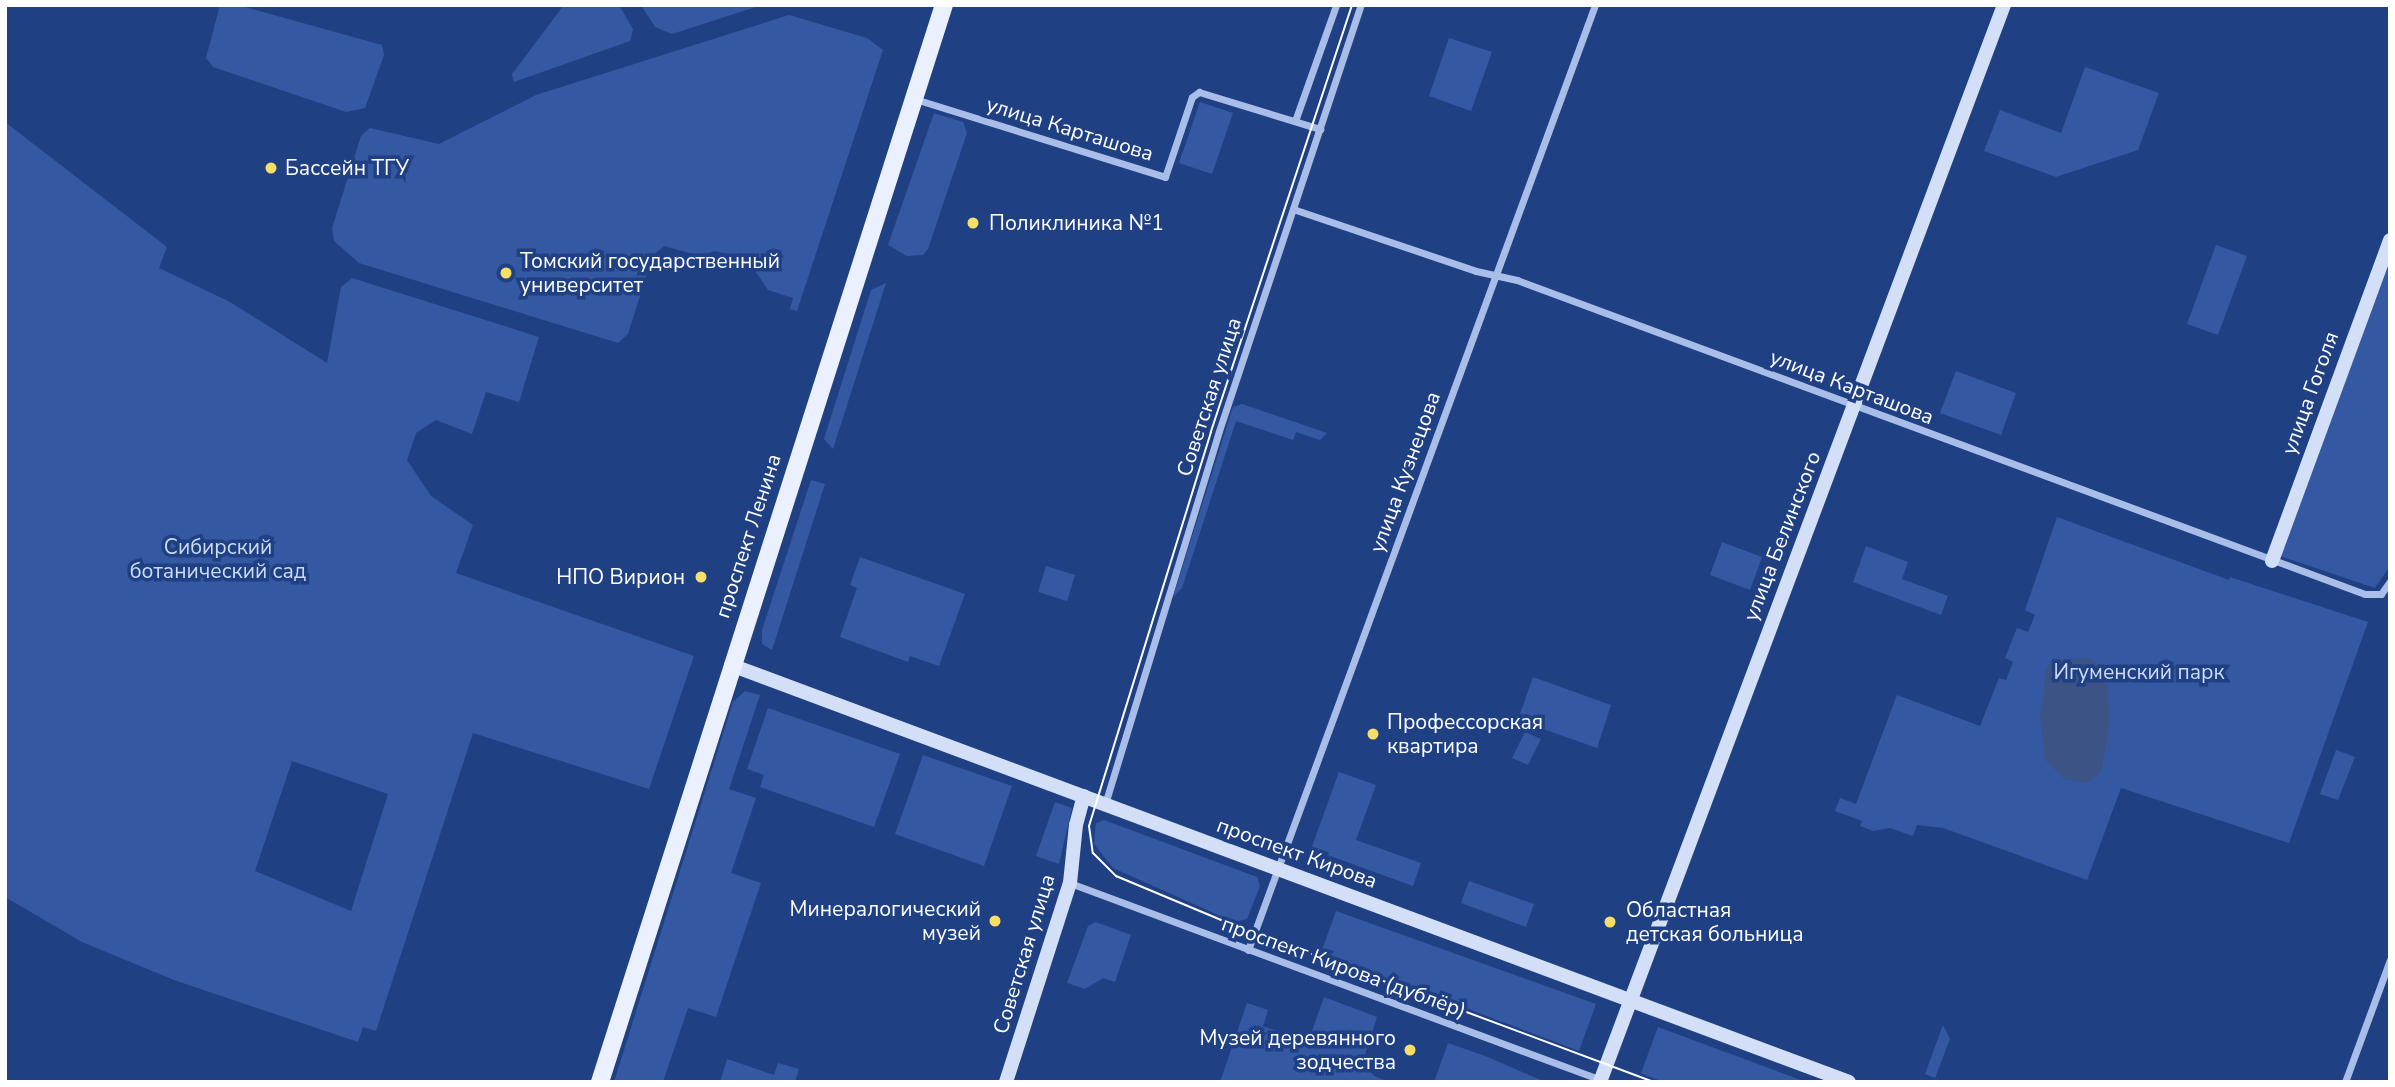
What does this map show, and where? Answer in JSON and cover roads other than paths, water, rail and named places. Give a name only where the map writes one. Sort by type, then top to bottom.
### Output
[{"type":"main road","name":"проспект Ленина","points":[[600,1082],[944,5]]},
{"type":"street","points":[[1295,121],[1336,5]]},
{"type":"street","name":"Советская улица","points":[[1105,804],[1293,209],[1361,5]]},
{"type":"street","name":"улица Кузнецова","points":[[1248,950],[1595,5]]},
{"type":"street","name":"улица Белинского","points":[[1603,1081],[2004,5]]},
{"type":"street","name":"улица Карташова","points":[[914,98],[1165,177],[1192,97],[1199,92],[1320,130]]},
{"type":"street","name":"улица Карташова","points":[[1293,209],[1494,275],[1517,280],[2272,561],[2375,596],[2384,593],[2390,581]]},
{"type":"street","name":"улица Гоголя","points":[[2272,561],[2390,240]]},
{"type":"street","name":"проспект Кирова","points":[[731,665],[1849,1082]]},
{"type":"street","name":"Советская улица","points":[[1006,1082],[1070,883],[1076,825],[1084,796]]},
{"type":"street","name":"проспект Кирова (дублёр)","points":[[1070,883],[1603,1081]]},
{"type":"street","points":[[2345,1082],[2390,960]]},
{"type":"tram line","points":[[1352,5],[1211,432],[1089,826],[1093,853],[1116,876],[1231,924],[1654,1082]]},
{"type":"place","name":"Бассейн ТГУ","points":[[271,168]]},
{"type":"place","name":"Поликлиника №1","points":[[973,223]]},
{"type":"place","name":"Томский государственный университет","points":[[506,273]]},
{"type":"place","name":"НПО Вирион","points":[[701,577]]},
{"type":"place","name":"Профессорская квартира","points":[[1373,734]]},
{"type":"place","name":"Минералогический музей","points":[[995,921]]},
{"type":"place","name":"Областная детская больница","points":[[1610,922]]},
{"type":"place","name":"Музей деревянного зодчества","points":[[1410,1050]]},
{"type":"park label","name":"Сибирский ботанический сад","points":[[218,559]]},
{"type":"park label","name":"Игуменский парк","points":[[2139,672]]}]
